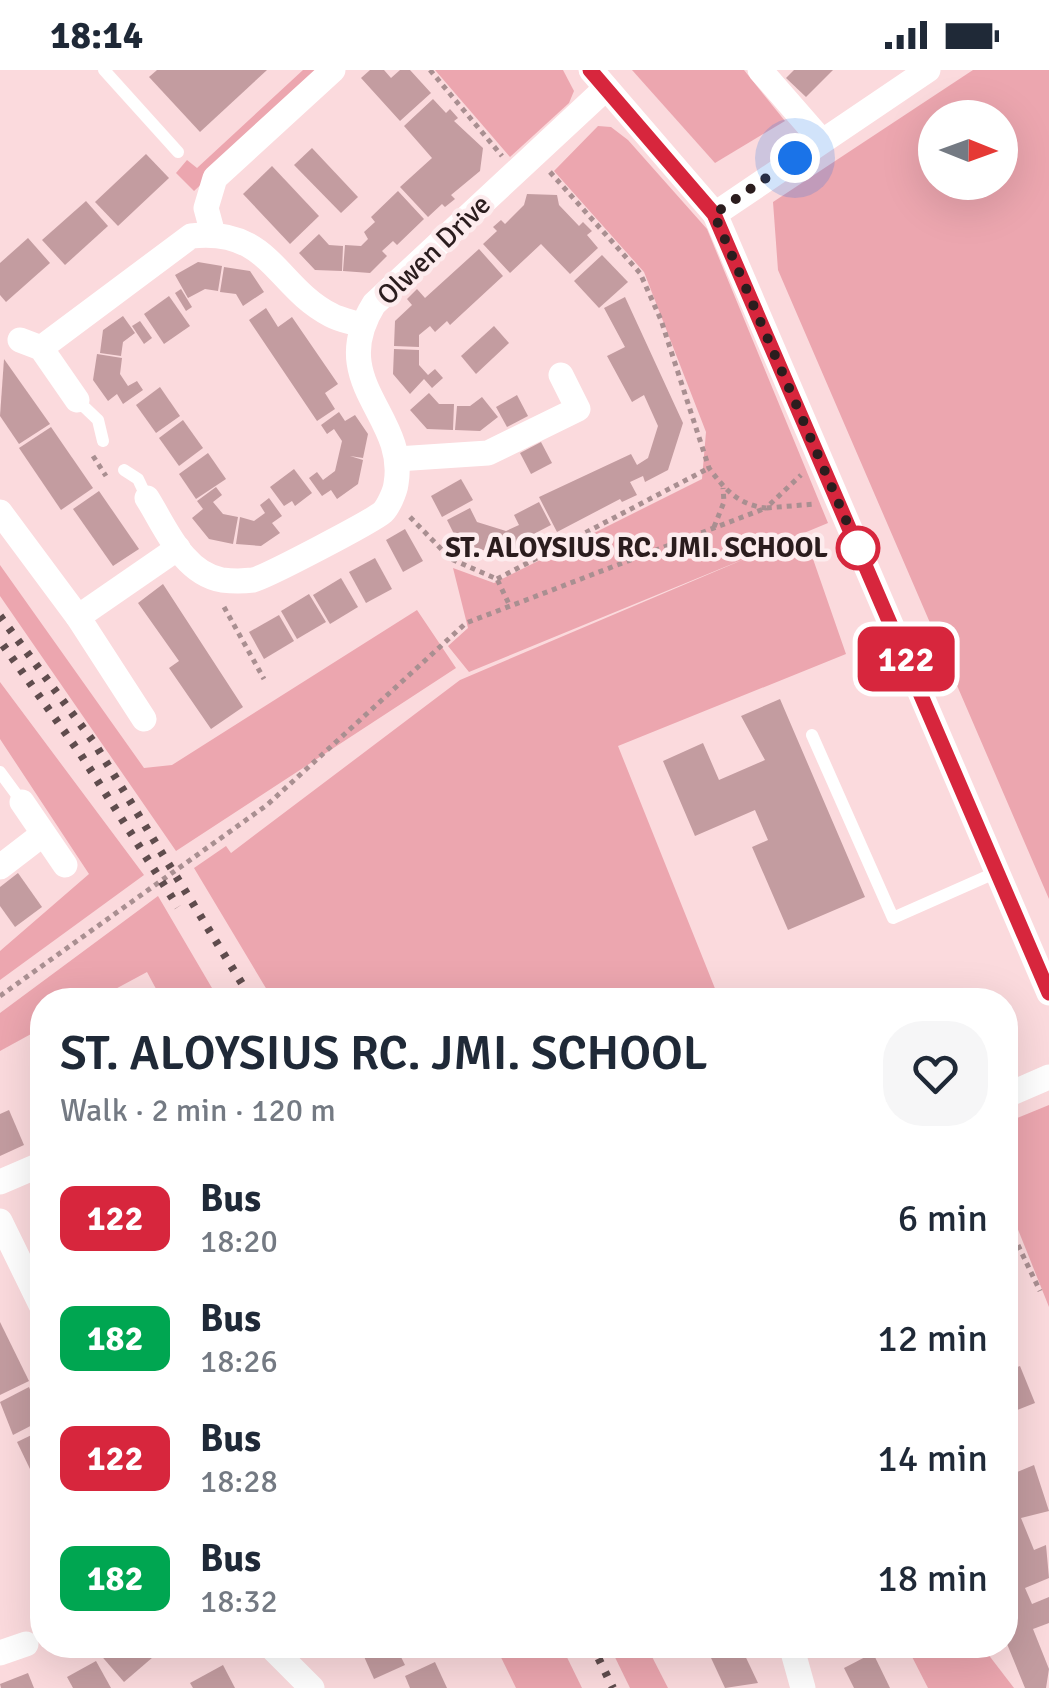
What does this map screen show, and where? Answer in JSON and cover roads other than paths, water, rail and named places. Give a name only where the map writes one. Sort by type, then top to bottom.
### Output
[{"type":"street","points":[[212,234],[206,208],[215,178],[333,70]]},
{"type":"street","points":[[760,70],[822,140]]},
{"type":"street","points":[[714,214],[928,70]]},
{"type":"street","points":[[598,79],[714,214],[1049,993]]},
{"type":"street","name":"Olwen Drive","points":[[397,460],[361,380],[356,350],[361,325],[374,304],[525,164],[598,79]]},
{"type":"street","points":[[77,400],[20,341],[191,236],[212,234],[257,249],[330,315],[361,325]]},
{"type":"street","points":[[147,498],[193,567],[221,580],[255,580],[384,512],[391,497],[397,460],[488,453],[578,409],[561,375]]},
{"type":"street","points":[[0,512],[78,618],[144,719]]},
{"type":"street","points":[[78,618],[178,548]]},
{"type":"street","points":[[22,802],[65,864]]},
{"type":"street","points":[[0,867],[44,834]]},
{"type":"street","points":[[1018,1090],[1049,1077]]},
{"type":"street","points":[[0,1182],[30,1169]]},
{"type":"street","points":[[0,1221],[30,1283]]},
{"type":"street","points":[[0,1653],[26,1644]]},
{"type":"street","points":[[282,1658],[312,1688]]},
{"type":"street","points":[[795,1658],[804,1688]]},
{"type":"lane","points":[[104,70],[178,152]]},
{"type":"lane","points":[[77,400],[98,420],[103,441]]},
{"type":"lane","points":[[124,470],[138,479],[147,498]]},
{"type":"lane","points":[[812,735],[893,918],[997,872]]},
{"type":"lane","points":[[0,772],[22,802]]},
{"type":"railway","points":[[0,616],[95,744],[245,988]]},
{"type":"railway","points":[[3,645],[81,755],[178,907]]},
{"type":"railway","points":[[598,1658],[613,1688]]},
{"type":"place","name":"ST. ALOYSIUS RC. JMI. SCHOOL","points":[[858,548]]}]
